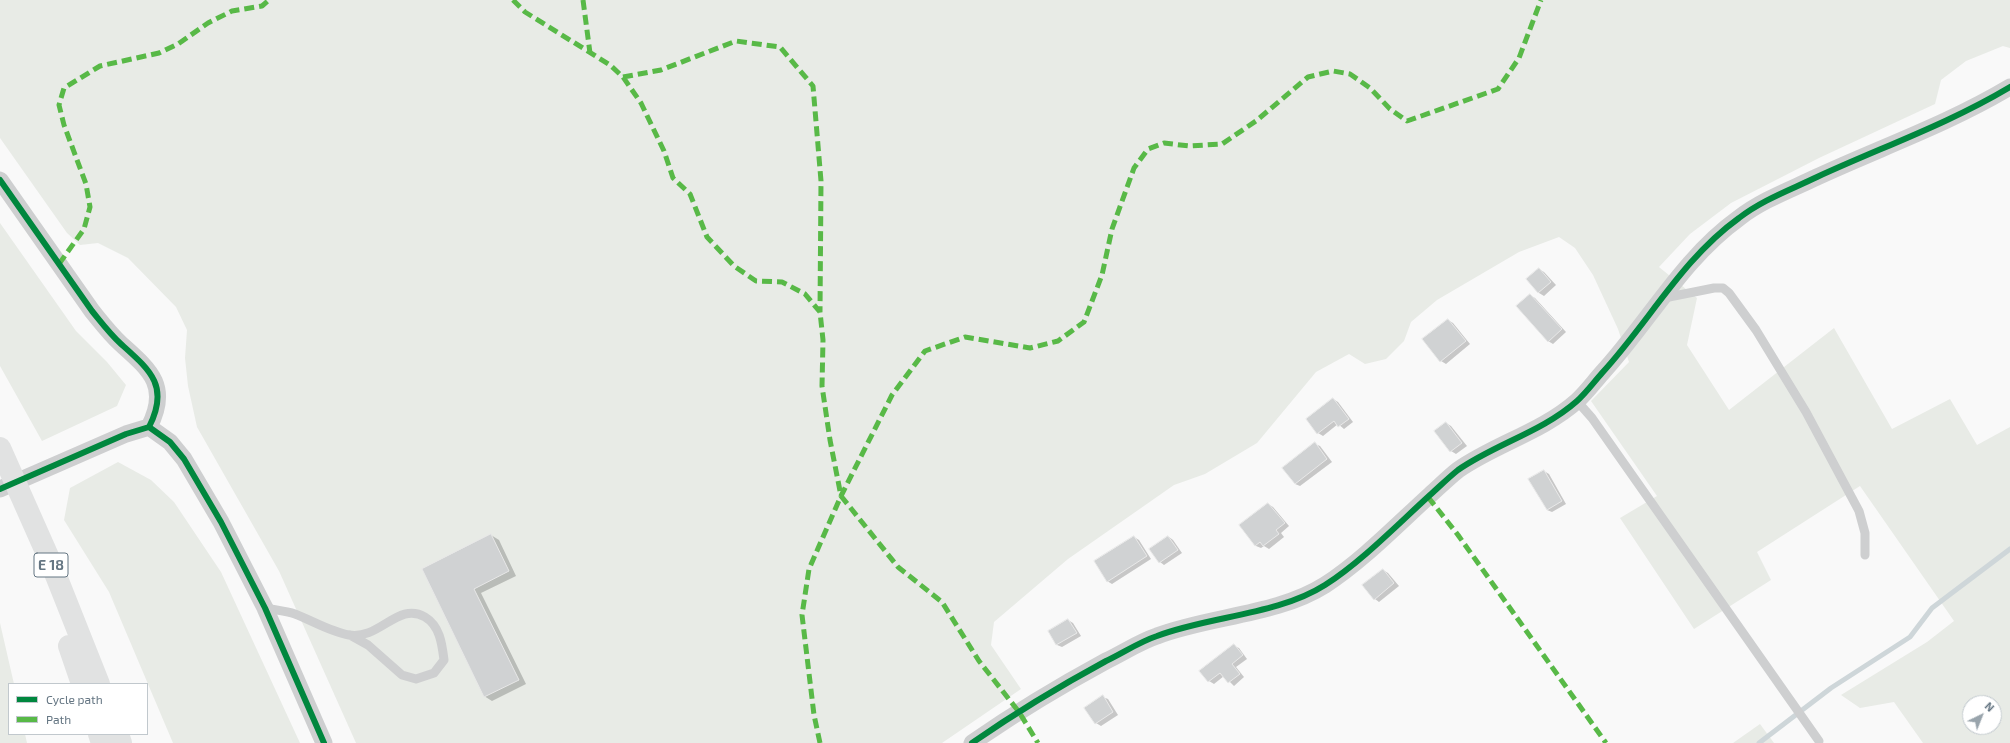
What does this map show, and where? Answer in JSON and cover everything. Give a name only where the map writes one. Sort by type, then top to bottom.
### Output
[{"type":"highway","name":"E 18","points":[[0,448],[50,563],[99,683]]},
{"type":"highway","name":"E 18","points":[[0,478],[45,582],[82,683]]},
{"type":"street","points":[[972,743],[1045,696],[1154,636],[1280,604],[1297,599],[1323,587],[1346,570],[1456,472],[1478,458],[1533,430],[1577,401],[1612,362],[1704,247],[1741,216],[1767,200],[1840,167],[1949,121],[1975,108],[2010,87]]},
{"type":"street","points":[[0,180],[97,317],[120,344],[144,365],[154,378],[158,389],[158,405],[149,427]]},
{"type":"street","points":[[0,489],[35,472],[126,434],[149,427]]},
{"type":"street","points":[[149,427],[170,442],[184,459],[221,522],[265,608],[324,743]]},
{"type":"lane","points":[[1663,298],[1714,288],[1723,288],[1729,293],[1756,330],[1806,412],[1859,512],[1865,532],[1865,555]]},
{"type":"lane","points":[[1577,401],[1592,418],[1819,741]]},
{"type":"lane","points":[[265,608],[293,613],[350,635],[368,645],[402,675],[416,679],[434,673],[444,660],[442,645],[437,629],[428,619],[416,612],[404,613],[376,630],[364,634],[350,635]]},
{"type":"shaded area","points":[[0,0],[2010,0],[2010,48],[2003,46],[1966,61],[1941,80],[1935,104],[1819,158],[1731,203],[1690,234],[1659,267],[1697,298],[1687,345],[1729,410],[1834,328],[1892,429],[1950,399],[1977,445],[2010,427],[2010,743],[1923,743],[1894,702],[1860,708],[1841,695],[1927,642],[1954,621],[1860,486],[1757,552],[1771,580],[1694,629],[1620,518],[1657,496],[1591,401],[1629,362],[1618,329],[1593,275],[1575,248],[1559,237],[1519,252],[1437,300],[1411,322],[1404,341],[1386,359],[1365,364],[1349,354],[1316,372],[1257,443],[1205,474],[1174,485],[1068,559],[994,622],[991,645],[1021,689],[942,743],[356,743],[279,571],[197,427],[188,386],[185,358],[187,330],[176,307],[128,258],[98,243],[80,245],[67,233],[0,138]]},
{"type":"shaded area","points":[[0,223],[76,331],[107,362],[126,385],[117,406],[42,441],[0,366]]},
{"type":"shaded area","points":[[118,462],[151,480],[174,502],[221,572],[300,743],[173,743],[109,592],[64,520],[70,488]]},
{"type":"shaded area","points":[[0,623],[14,683],[8,683],[8,735],[25,735],[27,743],[0,743]]},
{"type":"shaded area","points":[[1760,724],[1774,743],[1733,743]]},
{"type":"building","points":[[1539,268],[1551,282],[1538,293],[1526,279]]},
{"type":"building","points":[[1530,294],[1562,329],[1548,342],[1516,306]]},
{"type":"building","points":[[1448,319],[1466,341],[1440,362],[1422,339]]},
{"type":"building","points":[[1333,398],[1349,419],[1338,427],[1334,421],[1317,434],[1306,419]]},
{"type":"building","points":[[1446,422],[1462,443],[1450,452],[1434,431]]},
{"type":"building","points":[[1315,442],[1327,459],[1295,484],[1282,468]]},
{"type":"building","points":[[1544,470],[1562,501],[1547,510],[1528,479]]},
{"type":"building","points":[[1268,503],[1285,523],[1276,530],[1279,534],[1263,546],[1260,542],[1255,546],[1239,525]]},
{"type":"building","points":[[491,534],[509,571],[474,589],[519,680],[484,697],[422,569]]},
{"type":"building","points":[[1134,536],[1147,556],[1107,582],[1094,561]]},
{"type":"building","points":[[1168,536],[1178,550],[1159,563],[1149,549]]},
{"type":"building","points":[[1383,569],[1394,583],[1374,600],[1362,585]]},
{"type":"building","points":[[1068,619],[1077,633],[1056,645],[1048,631]]},
{"type":"building","points":[[1234,644],[1243,655],[1232,664],[1240,674],[1228,683],[1220,673],[1208,682],[1199,671]]},
{"type":"building","points":[[1103,695],[1113,712],[1095,724],[1084,708]]},
{"type":"waterway","points":[[1759,743],[1831,688],[1910,637],[1932,608],[2010,549]]},
{"type":"marked path","points":[[59,264],[84,229],[90,207],[86,184],[64,125],[59,105],[64,88],[100,66],[159,53],[178,44],[208,23],[232,11],[262,6],[269,0]]},
{"type":"marked path","points":[[513,0],[525,12],[610,65],[623,77],[641,103],[664,151],[673,178],[690,194],[707,237],[734,266],[756,281],[782,282],[805,294],[820,312],[823,340],[822,386],[830,440],[841,496],[898,567],[942,602],[979,661],[1019,712],[1038,743]]},
{"type":"marked path","points":[[583,0],[590,53]]},
{"type":"marked path","points":[[820,743],[814,715],[802,615],[809,569],[841,496],[892,395],[925,351],[965,337],[1030,348],[1058,341],[1084,322],[1102,275],[1112,229],[1134,168],[1148,149],[1164,143],[1189,146],[1222,144],[1256,121],[1308,77],[1333,71],[1350,74],[1370,88],[1390,109],[1407,121],[1498,89],[1519,58],[1541,0]]},
{"type":"marked path","points":[[623,77],[661,70],[736,41],[780,47],[813,86],[821,181],[820,312]]},
{"type":"marked path","points":[[1428,497],[1458,535],[1606,743]]},
{"type":"cycle path","points":[[972,743],[1055,690],[1144,641],[1177,629],[1286,603],[1325,585],[1352,565],[1392,531],[1458,470],[1487,453],[1534,430],[1563,412],[1577,401],[1619,353],[1700,252],[1739,218],[1776,196],[1939,124],[2010,87]]},
{"type":"cycle path","points":[[0,180],[92,311],[113,336],[141,362],[148,371],[154,380],[158,400],[155,413],[149,427],[126,434],[0,489]]},
{"type":"cycle path","points":[[149,427],[170,442],[184,459],[221,522],[265,608],[324,743]]}]
